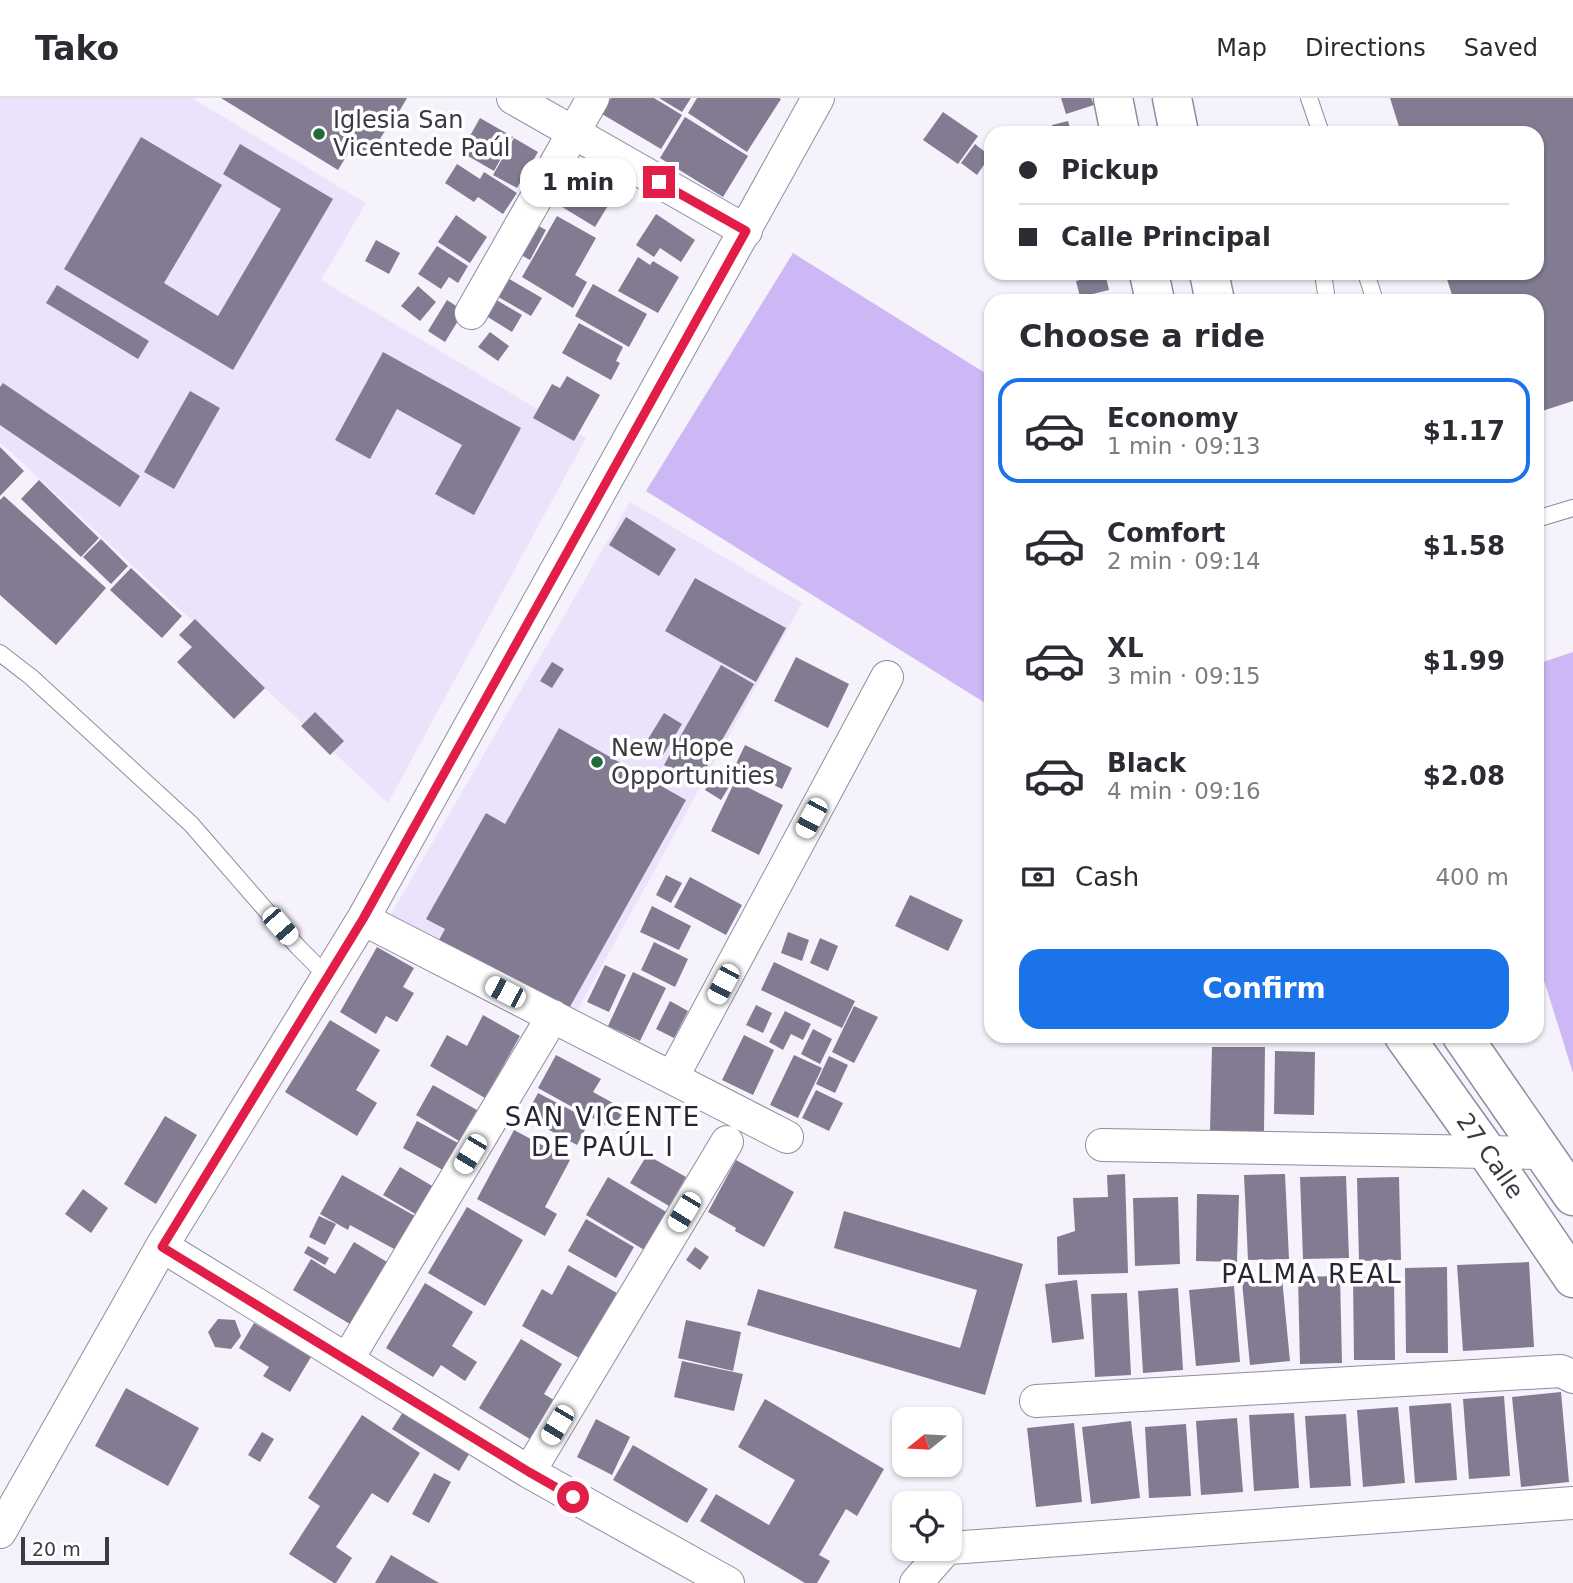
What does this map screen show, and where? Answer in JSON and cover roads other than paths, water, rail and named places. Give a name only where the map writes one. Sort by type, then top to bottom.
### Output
[{"type":"street","points":[[513,98],[746,231]]},
{"type":"street","points":[[471,313],[593,98]]},
{"type":"street","points":[[0,1531],[162,1247],[363,919],[818,98]]},
{"type":"street","points":[[1113,98],[1119,126]]},
{"type":"street","points":[[1172,98],[1178,126]]},
{"type":"street","points":[[672,1078],[887,677]]},
{"type":"street","points":[[363,919],[787,1137]]},
{"type":"street","points":[[347,1360],[553,1016]]},
{"type":"street","name":"27 Calle","points":[[1409,1043],[1573,1278]]},
{"type":"street","name":"27 Calle","points":[[1467,1043],[1573,1196]]},
{"type":"street","points":[[529,1472],[727,1142]]},
{"type":"street","points":[[1102,1145],[1543,1153]]},
{"type":"street","points":[[162,1247],[529,1472],[728,1583]]},
{"type":"street","points":[[1037,1401],[1561,1371],[1573,1377]]},
{"type":"street","points":[[962,1547],[1573,1503]]},
{"type":"street","points":[[916,1583],[936,1561]]},
{"type":"lane","points":[[1309,98],[1319,126]]},
{"type":"lane","points":[[1544,517],[1573,508]]},
{"type":"lane","points":[[0,653],[31,677],[191,824],[298,947],[328,977]]},
{"type":"place","name":"Iglesia San Vicentede Paúl","points":[[319,134]]},
{"type":"place","name":"New Hope Opportunities","points":[[597,762]]},
{"type":"district","name":"SAN VICENTE DE PAÚL I","points":[[603,1132]]},
{"type":"district","name":"PALMA REAL","points":[[1312,1274]]}]
